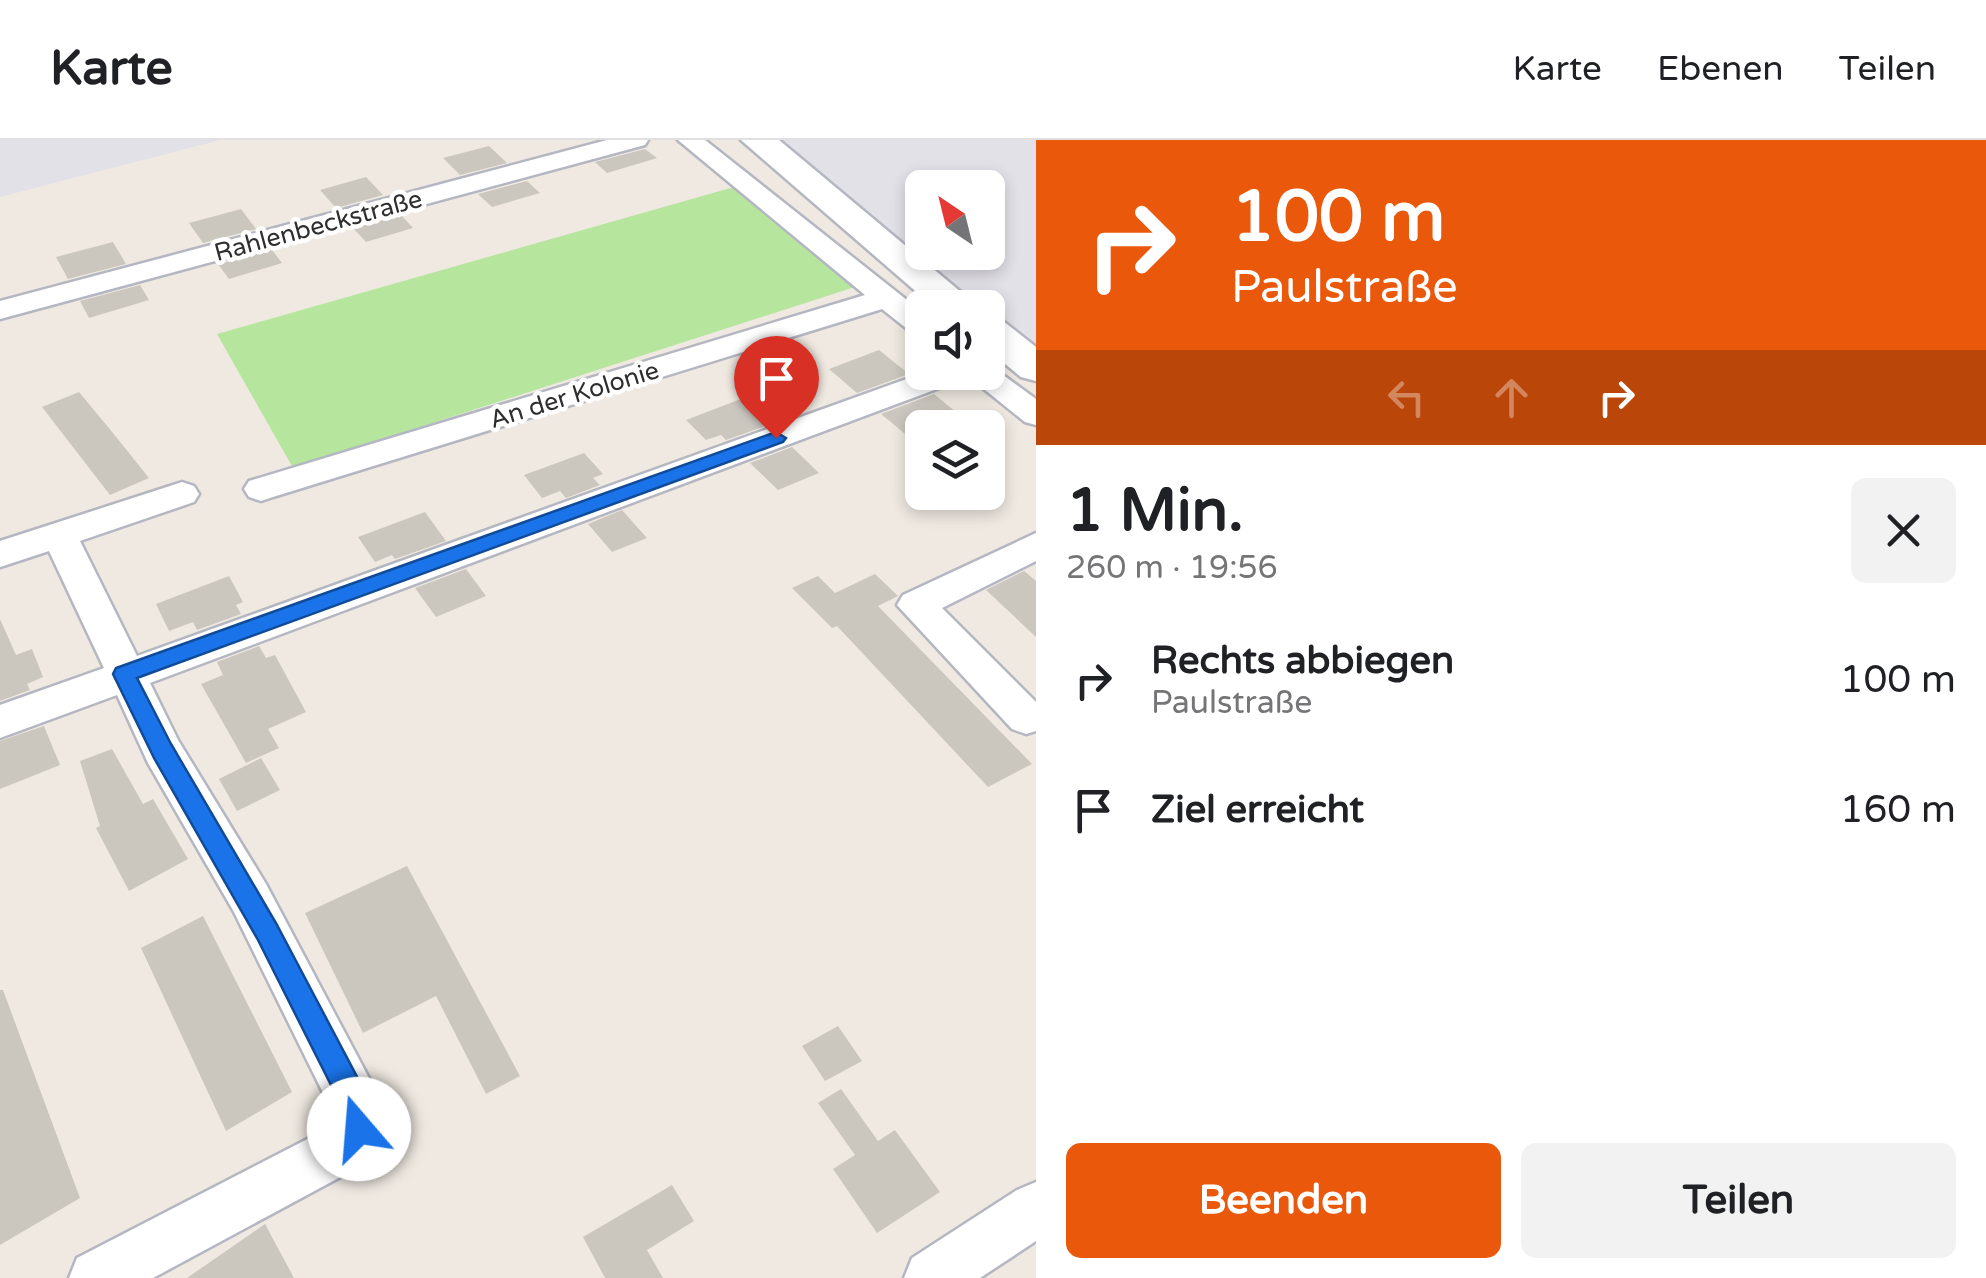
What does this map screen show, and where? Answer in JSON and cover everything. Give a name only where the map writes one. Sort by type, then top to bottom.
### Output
[{"type":"main road","points":[[758,140],[938,290]]},
{"type":"main road","points":[[1005,343],[1036,368]]},
{"type":"street","name":"Rahlenbeckstraße","points":[[0,310],[636,140]]},
{"type":"street","points":[[690,140],[905,313]]},
{"type":"street","name":"An der Kolonie","points":[[261,490],[886,298]]},
{"type":"street","points":[[0,722],[908,390]]},
{"type":"street","points":[[1004,390],[1036,415]]},
{"type":"street","points":[[0,554],[182,494]]},
{"type":"street","points":[[60,536],[163,751],[267,932],[354,1100],[359,1129],[342,1149],[97,1278]]},
{"type":"street","points":[[1026,718],[916,604],[1036,546]]},
{"type":"street","points":[[932,1278],[1036,1209]]},
{"type":"shaded area","points":[[0,140],[220,140],[0,197]]},
{"type":"shaded area","points":[[782,140],[1036,140],[1036,350],[1005,326],[1005,290],[960,290],[935,270],[1005,270],[1005,170],[905,170],[905,246]]},
{"type":"green space","points":[[734,187],[858,286],[293,468],[217,334]]},
{"type":"building","points":[[489,146],[507,163],[460,175],[443,158]]},
{"type":"building","points":[[645,149],[657,158],[607,173],[595,162]]},
{"type":"building","points":[[366,177],[383,195],[336,208],[320,190]]},
{"type":"building","points":[[527,181],[540,193],[492,207],[478,194]]},
{"type":"building","points":[[241,209],[256,229],[203,243],[189,223]]},
{"type":"building","points":[[401,215],[413,228],[366,242],[353,228]]},
{"type":"building","points":[[113,242],[126,264],[68,279],[56,257]]},
{"type":"building","points":[[272,250],[282,263],[229,279],[218,264]]},
{"type":"building","points":[[140,285],[149,300],[89,318],[80,301]]},
{"type":"building","points":[[879,350],[905,371],[905,375],[857,393],[829,369]]},
{"type":"building","points":[[79,392],[149,478],[110,495],[42,407]]},
{"type":"building","points":[[934,394],[953,410],[905,410],[905,434],[881,414]]},
{"type":"building","points":[[741,399],[768,425],[726,440],[721,435],[706,440],[686,420]]},
{"type":"building","points":[[792,447],[819,473],[778,490],[750,463]]},
{"type":"building","points":[[584,453],[603,474],[593,478],[600,485],[566,498],[560,491],[542,498],[524,475]]},
{"type":"building","points":[[622,510],[647,538],[612,552],[588,524]]},
{"type":"building","points":[[425,512],[446,541],[375,562],[358,537]]},
{"type":"building","points":[[466,569],[486,596],[436,617],[415,588]]},
{"type":"building","points":[[1024,571],[1036,581],[1036,637],[986,590]]},
{"type":"building","points":[[875,574],[898,596],[878,606],[1032,764],[988,787],[837,626],[832,628],[792,588],[818,576],[835,593]]},
{"type":"building","points":[[229,576],[243,602],[236,605],[241,614],[197,630],[193,622],[169,631],[156,604]]},
{"type":"building","points":[[0,619],[16,655],[32,649],[43,677],[27,684],[30,690],[0,701]]},
{"type":"building","points":[[259,646],[266,658],[275,655],[306,712],[268,729],[279,748],[246,763],[201,684],[223,675],[217,662]]},
{"type":"building","points":[[44,726],[60,765],[0,789],[0,741]]},
{"type":"building","points":[[112,749],[143,804],[153,799],[188,859],[129,891],[96,828],[100,826],[80,761]]},
{"type":"building","points":[[261,758],[280,790],[237,811],[219,779]]},
{"type":"building","points":[[407,866],[520,1076],[486,1094],[436,996],[363,1033],[305,913]]},
{"type":"building","points":[[203,916],[292,1092],[226,1131],[141,948]]},
{"type":"building","points":[[0,990],[80,1198],[0,1245]]},
{"type":"building","points":[[838,1026],[862,1061],[825,1081],[802,1046]]},
{"type":"building","points":[[841,1089],[878,1141],[895,1130],[940,1192],[877,1233],[833,1169],[855,1155],[818,1103]]},
{"type":"building","points":[[672,1185],[694,1221],[647,1250],[663,1278],[605,1278],[583,1237]]},
{"type":"building","points":[[265,1224],[294,1278],[187,1278]]},
{"type":"route","points":[[359,1129],[354,1100],[250,898],[163,751],[124,674],[776,438]]}]
